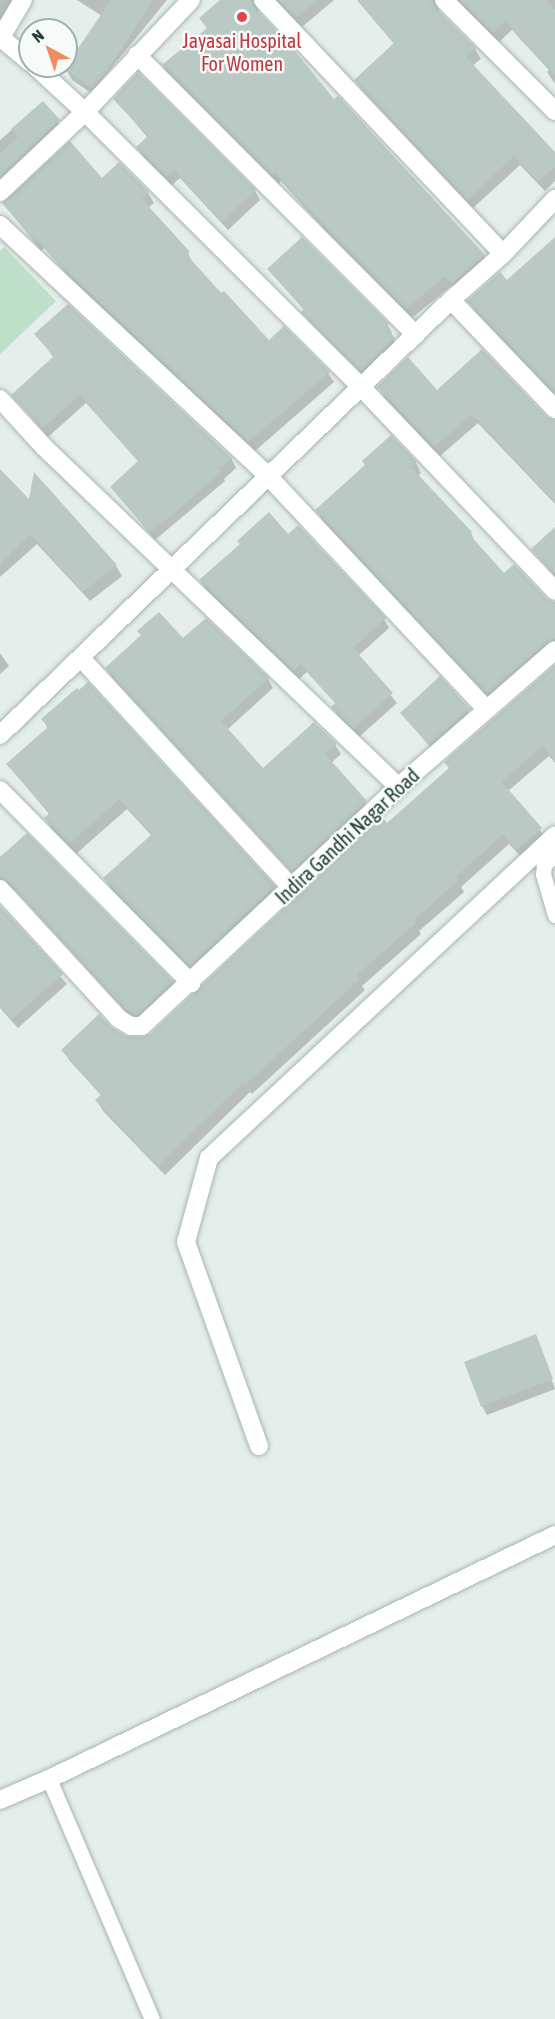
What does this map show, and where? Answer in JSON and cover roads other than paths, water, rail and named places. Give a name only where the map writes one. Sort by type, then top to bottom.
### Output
[{"type":"street","points":[[18,52],[0,37],[24,0]]},
{"type":"street","points":[[0,192],[85,112],[191,0]]},
{"type":"street","points":[[263,0],[503,254]]},
{"type":"street","points":[[444,0],[555,111]]},
{"type":"street","points":[[137,55],[416,335]]},
{"type":"street","points":[[48,78],[362,388],[555,591]]},
{"type":"street","points":[[0,735],[451,300],[552,208]]},
{"type":"street","points":[[2,230],[269,477],[486,709]]},
{"type":"street","points":[[451,300],[555,409]]},
{"type":"street","points":[[0,399],[44,447],[398,787]]},
{"type":"street","name":"Indira Gandhi Nagar Road","points":[[0,889],[119,1019],[130,1026],[142,1026],[191,983],[398,787],[555,650]]},
{"type":"street","points":[[81,658],[292,888]]},
{"type":"street","points":[[0,790],[191,983]]},
{"type":"street","points":[[260,1446],[186,1242],[209,1158],[555,835]]},
{"type":"street","points":[[0,1800],[50,1779],[555,1535]]},
{"type":"lane","points":[[555,854],[544,864],[543,874],[555,915]]},
{"type":"lane","points":[[50,1779],[152,2019]]},
{"type":"place","name":"Jayasai Hospital For Women","points":[[242,17]]}]
